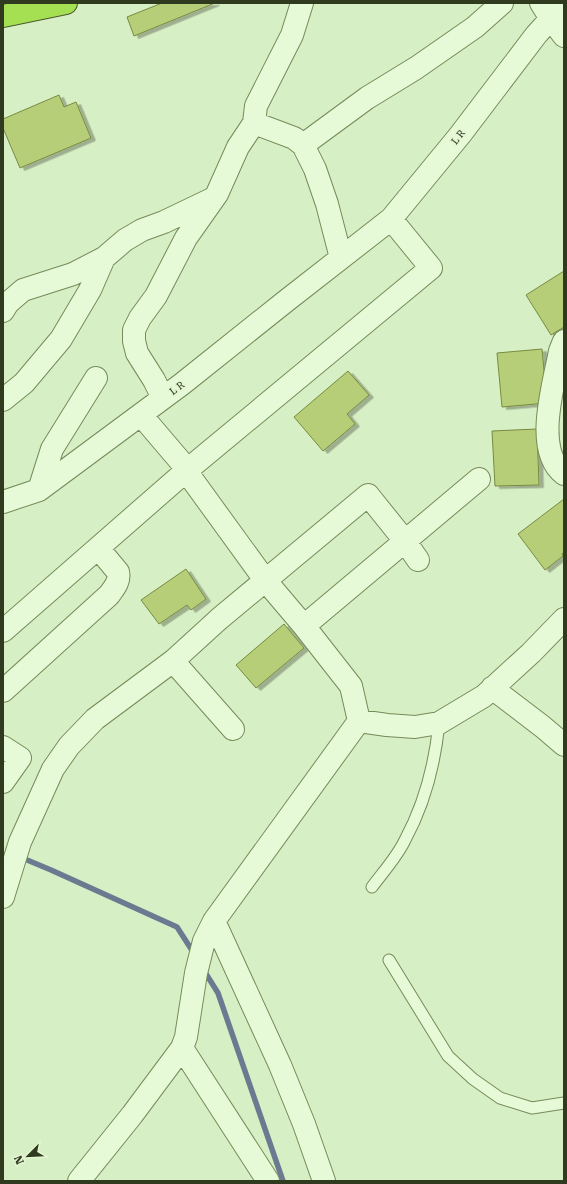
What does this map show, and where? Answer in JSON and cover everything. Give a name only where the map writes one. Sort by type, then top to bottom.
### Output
[{"type":"highway","points":[[3,16],[66,3]]},
{"type":"street","points":[[163,398],[154,380],[137,353],[134,340],[134,330],[140,318],[156,296],[186,238],[215,197],[238,147],[254,123],[256,106],[292,34],[302,3]]},
{"type":"street","points":[[303,145],[368,98],[416,68],[475,27],[502,3]]},
{"type":"street","points":[[552,9],[564,36]]},
{"type":"street","name":"L R","points":[[3,501],[39,490],[141,415],[391,219],[460,135],[536,35],[552,9]]},
{"type":"street","points":[[254,123],[294,138],[303,145],[315,169],[327,204],[341,258]]},
{"type":"street","points":[[3,311],[8,303],[23,290],[73,274],[104,258],[125,240],[142,230],[164,222],[215,197]]},
{"type":"street","points":[[3,631],[187,470],[431,268],[391,219]]},
{"type":"street","points":[[3,400],[24,383],[61,339],[90,290],[104,258]]},
{"type":"street","points":[[564,342],[560,351],[549,408],[548,431],[549,448],[557,467],[564,474]]},
{"type":"street","points":[[39,490],[52,449],[96,378]]},
{"type":"street","points":[[79,1181],[132,1115],[182,1048],[186,1037],[196,973],[204,941],[214,921],[359,721],[351,686],[304,626],[265,580],[187,470],[141,415]]},
{"type":"street","points":[[304,626],[479,479]]},
{"type":"street","points":[[3,896],[17,851],[53,769],[69,746],[95,719],[173,661],[219,619],[368,494],[418,560]]},
{"type":"street","points":[[3,691],[109,594],[118,582],[118,572],[98,548]]},
{"type":"street","points":[[359,721],[416,727],[439,723],[484,696],[531,653],[564,619]]},
{"type":"street","points":[[173,661],[233,729]]},
{"type":"street","points":[[492,688],[564,745]]},
{"type":"street","points":[[3,747],[20,758],[3,782]]},
{"type":"street","points":[[214,921],[280,1065],[304,1124],[324,1181]]},
{"type":"street","points":[[182,1048],[268,1181]]},
{"type":"lane","points":[[372,887],[405,840],[423,800],[437,745],[439,723]]},
{"type":"lane","points":[[389,960],[448,1056],[473,1079],[500,1098],[532,1108],[564,1103]]},
{"type":"building","points":[[162,3],[215,3],[134,36],[127,17]]},
{"type":"building","points":[[59,95],[64,107],[76,102],[91,138],[20,168],[3,128],[3,119]]},
{"type":"building","points":[[564,271],[564,327],[551,335],[526,295]]},
{"type":"building","points":[[542,349],[547,403],[502,407],[497,353]]},
{"type":"building","points":[[348,371],[369,395],[347,414],[355,424],[323,451],[294,417]]},
{"type":"building","points":[[537,429],[539,485],[495,486],[492,431]]},
{"type":"building","points":[[564,499],[563,556],[545,570],[518,534]]},
{"type":"building","points":[[186,569],[206,599],[191,610],[187,605],[159,624],[141,600]]},
{"type":"building","points":[[284,624],[304,648],[256,688],[236,665]]},
{"type":"waterway","points":[[20,857],[177,927],[195,955]]},
{"type":"waterway","points":[[203,969],[218,993],[283,1181]]}]
